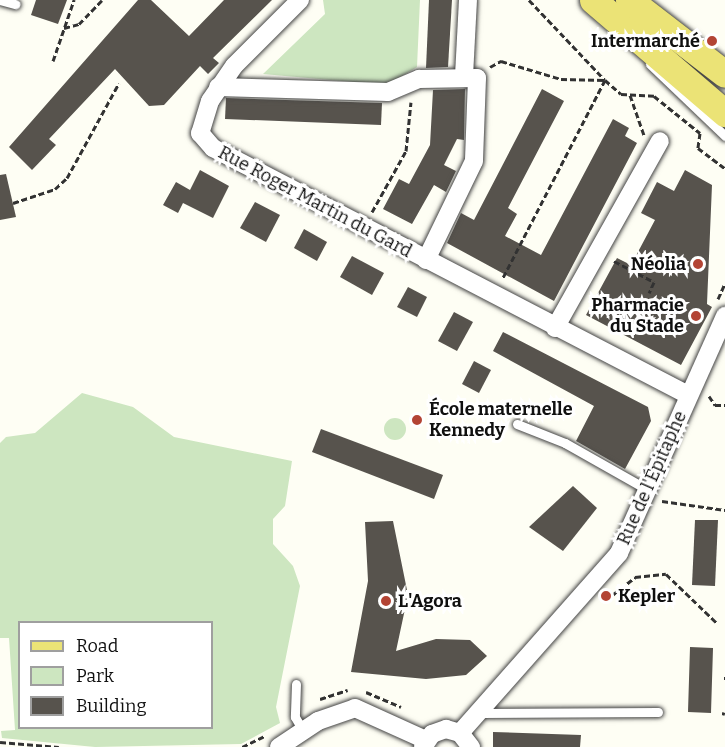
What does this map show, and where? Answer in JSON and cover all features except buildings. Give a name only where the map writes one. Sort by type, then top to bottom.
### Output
[{"type":"main road","points":[[593,0],[627,34],[725,113]]},
{"type":"main road","points":[[629,0],[725,74]]},
{"type":"street","name":"Rue Roger Martin du Gard","points":[[300,0],[218,87],[200,133],[213,148],[555,328],[688,395]]},
{"type":"street","name":"Rue Roger Martin du Gard","points":[[426,260],[474,161],[468,0]]},
{"type":"street","points":[[218,87],[388,92],[408,83],[471,77]]},
{"type":"street","points":[[555,328],[656,145]]},
{"type":"street","name":"Rue de l'Épitaphe","points":[[466,740],[476,714],[619,553],[656,496],[688,395],[719,312]]},
{"type":"street","points":[[279,747],[303,731],[355,708],[424,743],[446,729],[466,740]]},
{"type":"lane","points":[[0,0],[15,4]]},
{"type":"lane","points":[[627,34],[668,86],[725,136]]},
{"type":"lane","points":[[517,424],[565,443],[656,496]]},
{"type":"lane","points":[[296,684],[295,717],[303,731]]},
{"type":"lane","points":[[476,714],[658,712]]},
{"type":"path","points":[[53,61],[74,0]]},
{"type":"path","points":[[64,28],[79,24],[102,0]]},
{"type":"path","points":[[529,0],[605,80],[630,95],[654,96],[700,133],[698,148],[725,168]]},
{"type":"path","points":[[471,77],[501,61],[561,79],[605,80]]},
{"type":"path","points":[[494,296],[605,80]]},
{"type":"path","points":[[13,203],[31,200],[55,189],[81,161],[119,83]]},
{"type":"path","points":[[364,227],[408,143],[408,83]]},
{"type":"path","points":[[630,95],[656,145]]},
{"type":"path","points":[[596,251],[654,282],[649,293]]},
{"type":"path","points":[[719,312],[725,283]]},
{"type":"path","points":[[708,394],[715,405],[725,405]]},
{"type":"path","points":[[656,496],[725,510]]},
{"type":"path","points":[[602,593],[606,600],[635,578],[666,573],[717,623]]},
{"type":"path","points":[[0,742],[59,747]]},
{"type":"green space","points":[[323,0],[420,0],[417,67],[387,85],[263,74],[325,14]]},
{"type":"green space","points":[[82,393],[133,407],[174,437],[292,461],[285,506],[273,519],[273,544],[293,566],[300,586],[276,707],[280,723],[241,744],[95,747],[2,738],[1,731],[15,730],[9,638],[0,638],[0,443],[6,437],[35,433]]},
{"type":"green space","points":[[391,418],[399,418],[406,425],[406,433],[399,440],[391,440],[384,433],[384,425]]},
{"type":"place","name":"Intermarché","points":[[712,41]]},
{"type":"place","name":"Néolia","points":[[698,264]]},
{"type":"place","name":"Pharmacie du Stade","points":[[696,316]]},
{"type":"place","name":"École maternelle Kennedy","points":[[417,420]]},
{"type":"place","name":"Kepler","points":[[606,596]]},
{"type":"place","name":"L'Agora","points":[[386,601]]}]
